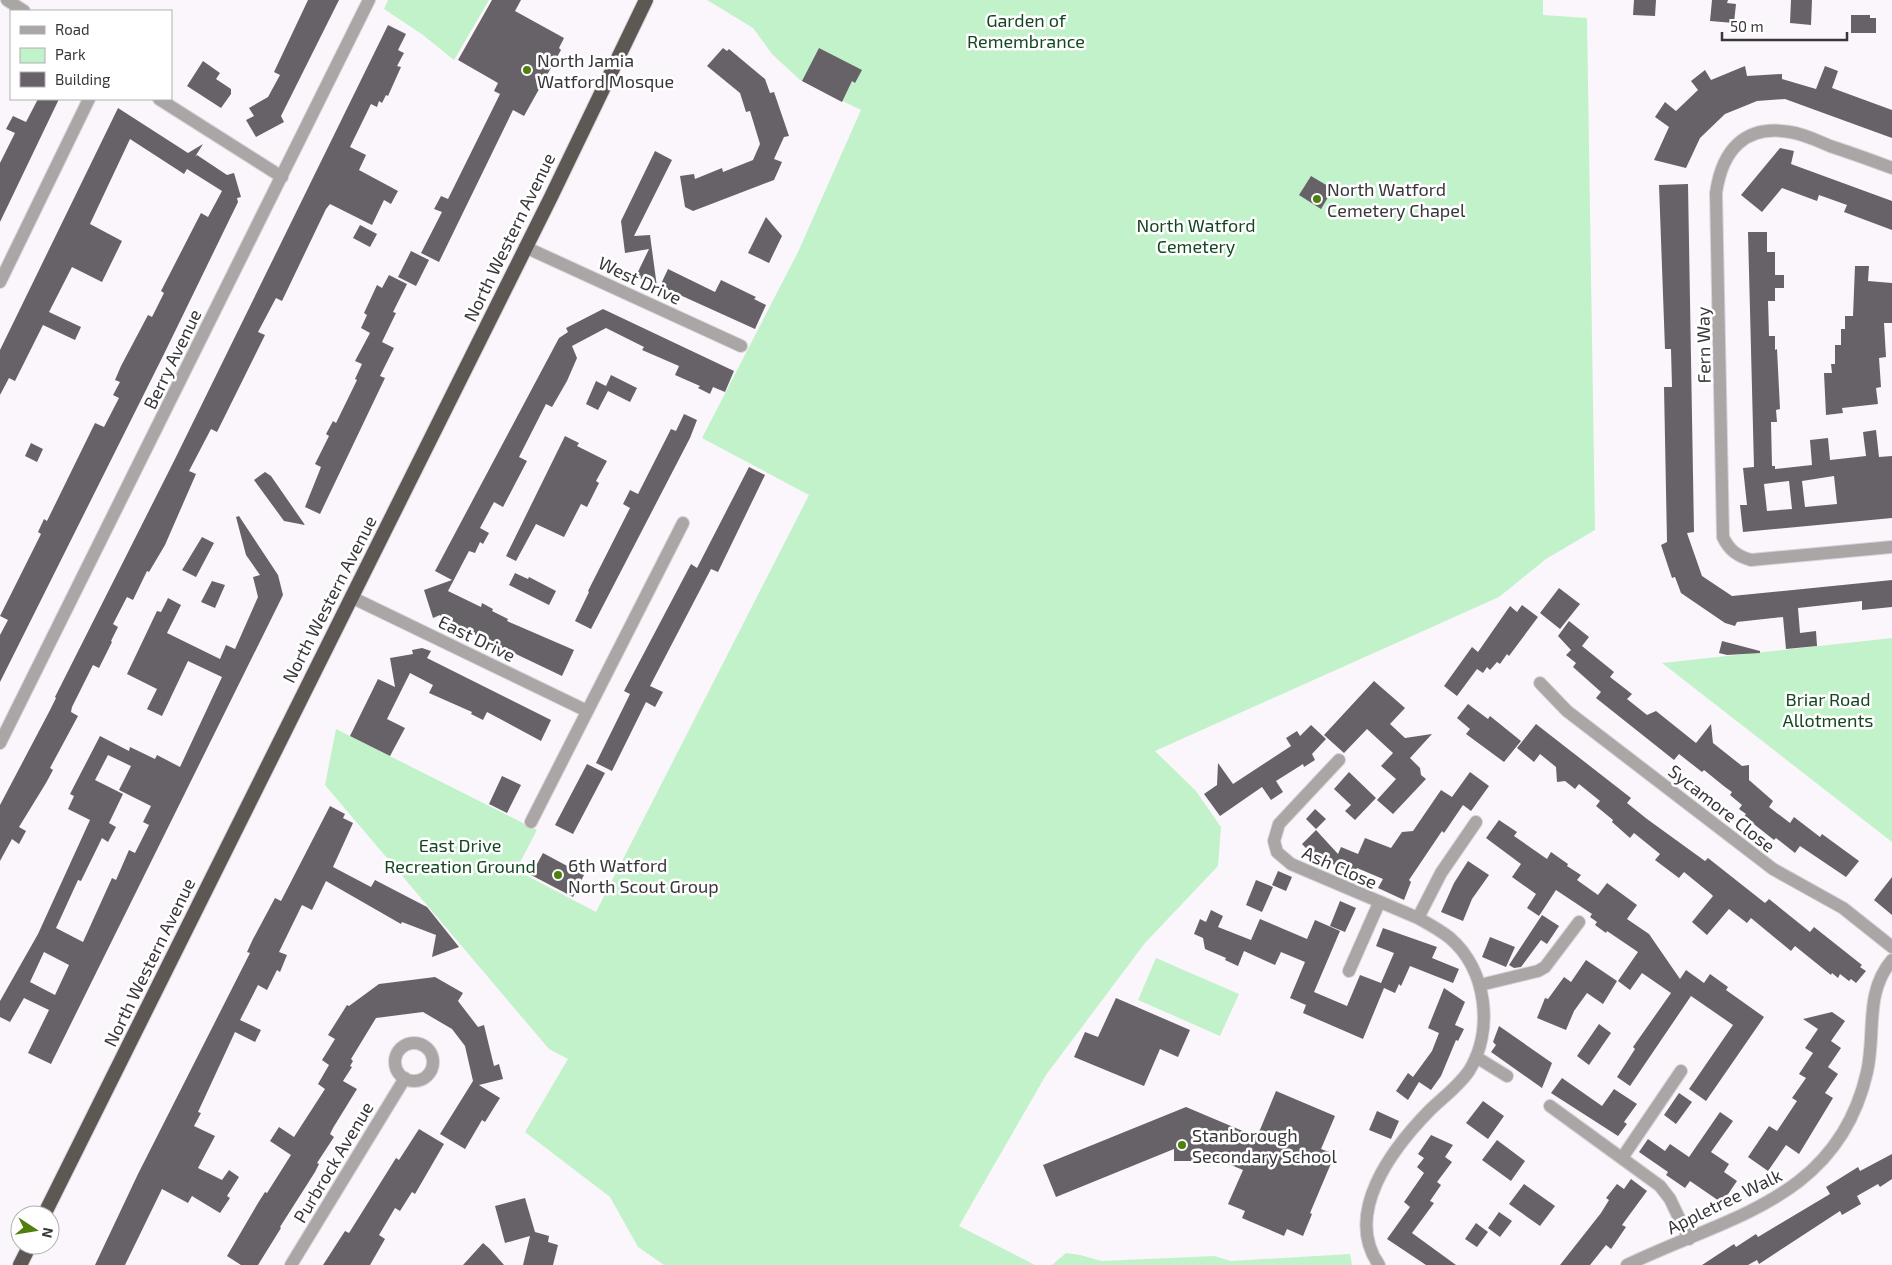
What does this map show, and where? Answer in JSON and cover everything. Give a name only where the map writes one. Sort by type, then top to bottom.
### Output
[{"type":"highway","name":"North Western Avenue","points":[[49,1205],[646,0]]},
{"type":"street","points":[[7,0],[22,10]]},
{"type":"street","name":"Berry Avenue","points":[[2,735],[369,0]]},
{"type":"street","points":[[0,282],[89,100]]},
{"type":"street","points":[[161,100],[282,177]]},
{"type":"street","name":"Fern Way","points":[[1892,168],[1792,132],[1766,131],[1741,140],[1732,149],[1724,161],[1716,193],[1724,536],[1727,544],[1737,555],[1751,560],[1892,547]]},
{"type":"street","name":"West Drive","points":[[525,247],[741,346]]},
{"type":"street","points":[[531,822],[683,523]]},
{"type":"street","name":"East Drive","points":[[351,597],[587,711]]},
{"type":"street","name":"Sycamore Close","points":[[1540,683],[1567,711],[1772,869],[1843,908],[1892,947]]},
{"type":"street","name":"Ash Close","points":[[1339,760],[1280,824],[1275,846],[1282,858],[1291,864],[1418,918],[1451,939],[1469,961],[1480,985],[1484,1021],[1482,1039],[1476,1057],[1460,1082],[1419,1122],[1374,1186],[1369,1199],[1367,1229],[1369,1246],[1379,1265]]},
{"type":"street","points":[[1418,918],[1441,873],[1476,822]]},
{"type":"street","points":[[1349,971],[1379,903]]},
{"type":"street","points":[[1480,985],[1538,971],[1545,967],[1579,922]]},
{"type":"street","name":"Appletree Walk","points":[[1627,1265],[1689,1239],[1780,1196],[1807,1177],[1832,1149],[1845,1129],[1860,1095],[1867,1071],[1874,994],[1880,979],[1892,960]]},
{"type":"street","points":[[1476,1057],[1507,1076]]},
{"type":"street","points":[[1622,1158],[1681,1071]]},
{"type":"street","name":"Purbrock Avenue","points":[[291,1265],[404,1078]]},
{"type":"street","points":[[1550,1106],[1660,1186],[1670,1199],[1689,1239]]},
{"type":"green space","points":[[388,0],[489,0],[454,60],[423,35],[384,9]]},
{"type":"green space","points":[[707,0],[1543,0],[1543,15],[1587,18],[1595,530],[1546,559],[1499,597],[1155,751],[1196,791],[1221,827],[1218,866],[1145,943],[1046,1075],[959,1226],[1035,1265],[664,1265],[638,1247],[610,1197],[525,1132],[568,1059],[549,1049],[325,785],[336,729],[537,830],[516,870],[596,912],[809,495],[702,438],[798,252],[861,110],[800,80],[772,54],[753,28]]},
{"type":"green space","name":"Briar Road Allotments","points":[[1892,638],[1892,842],[1662,663]]},
{"type":"green space","points":[[1156,958],[1239,994],[1220,1036],[1138,1000]]},
{"type":"green space","points":[[1066,1253],[1102,1261],[1214,1256],[1231,1261],[1350,1254],[1352,1265],[1052,1265]]},
{"type":"building","points":[[308,0],[339,0],[281,116],[284,122],[256,137],[246,120],[254,116],[249,108],[268,97],[280,75],[274,72]]},
{"type":"building","points":[[492,0],[521,0],[515,11],[564,38],[559,48],[561,50],[524,116],[513,110],[439,262],[421,253],[442,212],[434,209],[441,196],[448,199],[500,94],[494,91],[498,83],[458,60]]},
{"type":"building","points":[[1634,0],[1656,0],[1655,16],[1633,15]]},
{"type":"building","points":[[1712,0],[1728,0],[1727,3],[1736,4],[1734,23],[1710,21]]},
{"type":"building","points":[[1791,0],[1812,0],[1811,25],[1790,23]]},
{"type":"building","points":[[1851,15],[1870,15],[1870,18],[1876,18],[1876,33],[1851,33]]},
{"type":"building","points":[[388,25],[406,34],[398,50],[404,53],[397,66],[401,67],[388,96],[386,95],[382,103],[379,101],[377,107],[371,104],[350,147],[366,155],[359,170],[398,191],[391,204],[384,200],[372,225],[330,204],[326,209],[282,301],[276,298],[258,332],[265,335],[217,432],[211,429],[189,471],[196,474],[165,545],[149,572],[147,571],[133,600],[127,597],[113,624],[118,627],[99,668],[93,665],[72,707],[71,712],[78,716],[50,768],[53,770],[19,827],[26,831],[19,844],[12,839],[0,861],[0,805],[49,712],[174,461]]},
{"type":"building","points":[[723,48],[727,51],[729,49],[765,79],[770,93],[774,92],[789,136],[784,137],[774,159],[782,162],[774,180],[693,211],[685,207],[680,176],[694,174],[695,179],[722,168],[723,172],[753,160],[760,144],[750,111],[746,112],[740,93],[707,66]]},
{"type":"building","points":[[819,48],[862,70],[855,83],[852,81],[842,102],[802,81]]},
{"type":"building","points":[[203,61],[220,73],[216,79],[231,89],[231,94],[221,108],[187,86]]},
{"type":"building","points":[[1745,66],[1747,76],[1782,74],[1782,79],[1816,89],[1825,66],[1838,71],[1832,88],[1892,110],[1892,138],[1785,99],[1757,101],[1725,114],[1700,138],[1686,168],[1654,160],[1669,127],[1655,117],[1665,102],[1676,111],[1698,90],[1691,81],[1705,70],[1711,80]]},
{"type":"building","points":[[37,100],[59,100],[0,222],[0,163],[15,133],[6,129],[13,116],[26,122]]},
{"type":"building","points":[[118,108],[188,153],[203,144],[195,157],[197,155],[227,175],[234,173],[241,197],[237,198],[238,202],[164,354],[0,682],[0,635],[8,620],[0,616],[41,534],[38,532],[44,519],[47,521],[95,423],[104,427],[119,398],[113,395],[120,382],[115,380],[121,366],[148,315],[152,317],[164,293],[161,291],[201,213],[208,217],[222,191],[187,169],[184,174],[130,139],[90,224],[122,241],[102,282],[72,267],[49,312],[81,327],[75,340],[43,325],[15,381],[9,378],[0,395],[0,350]]},
{"type":"building","points":[[1780,148],[1794,151],[1791,164],[1892,201],[1892,230],[1844,212],[1847,205],[1819,195],[1817,201],[1782,188],[1762,212],[1741,195]]},
{"type":"building","points":[[655,151],[672,160],[634,236],[650,235],[657,287],[636,276],[649,249],[625,253],[621,221]]},
{"type":"building","name":"North Watford Cemetery Chapel","points":[[1311,176],[1333,189],[1321,209],[1299,195]]},
{"type":"building","points":[[1688,184],[1694,532],[1687,533],[1702,576],[1732,596],[1892,580],[1892,607],[1862,610],[1862,601],[1798,608],[1800,633],[1816,631],[1817,646],[1786,649],[1783,617],[1737,622],[1735,626],[1725,623],[1681,593],[1675,577],[1672,578],[1661,545],[1667,542],[1664,387],[1672,387],[1671,349],[1665,349],[1659,185]]},
{"type":"building","points":[[766,217],[782,236],[769,263],[748,253]]},
{"type":"building","points":[[360,225],[377,234],[370,247],[353,238]]},
{"type":"building","points":[[1748,232],[1767,232],[1767,252],[1775,252],[1775,275],[1784,275],[1784,288],[1775,288],[1775,301],[1768,301],[1769,336],[1775,336],[1775,350],[1777,349],[1780,409],[1776,410],[1777,422],[1771,422],[1772,466],[1775,466],[1775,469],[1812,465],[1810,440],[1828,438],[1830,460],[1866,456],[1863,432],[1876,430],[1879,457],[1892,456],[1892,518],[1743,532],[1740,505],[1747,505],[1743,468],[1754,467]],"holes":[[[1834,476],[1837,504],[1805,507],[1802,481]],[[1789,481],[1792,509],[1767,511],[1764,484]]]},
{"type":"building","points":[[411,251],[429,260],[416,286],[398,277]]},
{"type":"building","points":[[1855,266],[1869,266],[1868,281],[1892,283],[1892,323],[1884,323],[1886,357],[1879,358],[1881,387],[1876,388],[1878,404],[1842,408],[1843,413],[1826,415],[1824,373],[1832,373],[1831,364],[1835,364],[1835,345],[1841,345],[1841,329],[1845,329],[1845,316],[1853,316]]},
{"type":"building","points":[[668,269],[715,292],[721,280],[756,297],[754,299],[766,305],[755,329],[660,286]]},
{"type":"building","points":[[389,275],[407,284],[393,312],[396,313],[382,342],[394,348],[380,376],[385,378],[320,514],[305,507],[321,467],[315,464],[329,436],[326,434],[333,421],[336,423],[357,380],[355,379],[362,364],[355,361],[370,333],[361,328],[367,315],[364,313],[377,285],[382,288]]},
{"type":"building","points":[[603,309],[734,371],[725,392],[713,387],[710,394],[698,388],[700,386],[675,375],[679,366],[642,350],[644,347],[606,328],[572,346],[577,358],[567,381],[552,407],[546,404],[519,457],[527,461],[503,507],[494,502],[480,528],[489,533],[483,544],[480,542],[475,553],[469,551],[448,591],[481,607],[482,603],[493,609],[492,611],[508,619],[507,621],[574,650],[562,676],[442,619],[440,615],[433,618],[424,590],[452,580],[435,571],[559,338],[568,332],[566,328]]},
{"type":"building","points":[[611,375],[637,388],[630,402],[608,391],[598,410],[586,404],[596,381],[606,386]]},
{"type":"building","points":[[684,414],[697,420],[690,438],[591,629],[575,621],[630,508],[623,504],[630,490],[638,494],[671,429],[676,431]]},
{"type":"building","points":[[565,436],[579,443],[577,446],[607,461],[596,481],[599,483],[587,507],[581,504],[564,537],[536,524],[516,561],[506,556]]},
{"type":"building","points":[[31,443],[43,449],[37,462],[25,456]]},
{"type":"building","points":[[749,467],[765,475],[718,572],[711,569],[650,686],[663,692],[655,707],[646,702],[612,771],[596,763],[630,694],[624,691],[691,564],[697,568]]},
{"type":"building","points":[[265,472],[271,476],[305,525],[284,521],[254,480]]},
{"type":"building","points":[[239,516],[278,575],[283,595],[51,1064],[28,1053],[49,1010],[24,998],[10,1022],[0,1017],[0,1001],[38,934],[90,820],[68,809],[74,796],[70,794],[100,736],[129,751],[130,747],[155,759],[157,755],[180,767],[222,677],[188,661],[162,716],[147,709],[157,689],[127,674],[157,611],[161,612],[168,598],[181,605],[167,633],[220,659],[226,645],[235,649],[258,597],[253,577],[260,575],[246,555],[236,517]],"holes":[[[108,755],[131,766],[119,790],[151,806],[143,822],[149,825],[135,853],[129,850],[116,880],[112,878],[83,942],[56,928],[78,880],[81,881],[102,838],[108,842],[116,827],[109,823],[123,794],[95,780]],[[44,952],[69,965],[55,995],[30,982]]]},
{"type":"building","points":[[202,537],[214,543],[196,577],[182,570]]},
{"type":"building","points":[[515,573],[528,579],[529,577],[556,591],[549,605],[509,585]]},
{"type":"building","points":[[212,581],[225,585],[215,608],[201,602]]},
{"type":"building","points":[[1559,588],[1580,604],[1560,629],[1540,613]]},
{"type":"building","points":[[1522,605],[1538,617],[1509,656],[1507,654],[1500,664],[1497,662],[1490,670],[1487,667],[1483,673],[1477,669],[1457,696],[1444,686],[1472,647],[1478,652],[1510,606],[1517,612]]},
{"type":"building","points":[[1569,621],[1589,637],[1582,646],[1614,672],[1610,677],[1632,694],[1627,699],[1647,715],[1656,711],[1696,743],[1711,724],[1713,743],[1742,766],[1749,765],[1749,780],[1773,801],[1769,807],[1790,823],[1794,817],[1820,837],[1822,834],[1859,861],[1846,877],[1800,846],[1795,853],[1776,838],[1774,840],[1744,817],[1746,814],[1739,809],[1742,805],[1730,795],[1732,792],[1704,770],[1702,772],[1679,754],[1674,760],[1596,698],[1601,692],[1573,667],[1576,663],[1566,655],[1571,650],[1558,636]]},
{"type":"building","points":[[1722,641],[1760,651],[1760,653],[1727,655],[1719,653]]},
{"type":"building","points":[[422,648],[431,651],[427,658],[551,720],[541,741],[487,712],[483,720],[471,714],[472,712],[429,693],[433,685],[410,673],[387,719],[405,728],[390,756],[350,736],[378,679],[395,687],[390,658],[413,654],[412,650]]},
{"type":"building","points":[[1374,681],[1405,708],[1390,724],[1405,738],[1432,734],[1410,758],[1420,768],[1421,775],[1426,779],[1393,814],[1377,800],[1396,779],[1381,766],[1393,753],[1367,729],[1344,753],[1324,735]]},
{"type":"building","points":[[1468,704],[1488,719],[1490,716],[1521,741],[1504,762],[1466,734],[1470,729],[1457,718]]},
{"type":"building","points":[[1536,724],[1631,798],[1627,803],[1647,819],[1705,861],[1708,858],[1765,903],[1769,899],[1810,932],[1814,927],[1862,965],[1860,967],[1866,971],[1856,983],[1851,979],[1849,981],[1840,974],[1838,978],[1832,973],[1831,975],[1795,946],[1791,951],[1751,918],[1747,923],[1729,909],[1707,935],[1692,922],[1713,896],[1711,894],[1684,872],[1679,878],[1655,860],[1660,854],[1634,833],[1630,838],[1596,806],[1600,801],[1579,784],[1575,789],[1565,781],[1557,782],[1556,767],[1540,754],[1534,762],[1517,748]]},
{"type":"building","points":[[1311,725],[1326,739],[1312,754],[1315,760],[1304,767],[1303,764],[1276,781],[1283,792],[1271,800],[1262,787],[1220,816],[1204,794],[1217,785],[1218,763],[1233,784],[1291,746],[1286,738],[1297,731],[1300,736]]},
{"type":"building","points":[[587,764],[605,773],[573,834],[555,825]]},
{"type":"building","points":[[1349,772],[1376,798],[1355,820],[1345,811],[1351,805],[1334,789]]},
{"type":"building","points":[[1470,772],[1489,786],[1471,811],[1463,805],[1444,833],[1442,831],[1409,880],[1411,882],[1404,900],[1378,888],[1383,879],[1357,868],[1355,871],[1359,875],[1323,860],[1320,863],[1302,844],[1316,830],[1338,854],[1341,847],[1358,854],[1365,838],[1391,848],[1402,832],[1413,831],[1441,790],[1452,797]]},
{"type":"building","points":[[502,776],[521,785],[507,813],[489,804]]},
{"type":"building","points":[[330,806],[345,814],[343,818],[353,823],[333,867],[371,887],[375,880],[427,907],[459,947],[432,957],[436,935],[402,922],[401,924],[326,881],[312,910],[302,905],[279,952],[287,955],[280,972],[277,970],[267,990],[258,985],[240,1020],[261,1030],[255,1042],[235,1032],[198,1112],[201,1113],[194,1126],[215,1136],[198,1168],[222,1180],[229,1170],[239,1177],[227,1196],[230,1198],[220,1213],[192,1196],[188,1203],[162,1189],[125,1265],[95,1265],[138,1174],[250,953],[247,952],[253,939],[275,898],[281,901]]},
{"type":"building","points":[[1315,809],[1326,819],[1316,829],[1306,819]]},
{"type":"building","points":[[1499,820],[1517,832],[1514,836],[1547,859],[1551,852],[1568,864],[1567,866],[1581,875],[1577,880],[1598,895],[1607,883],[1637,905],[1627,919],[1649,934],[1680,979],[1686,970],[1704,983],[1710,974],[1728,987],[1726,990],[1764,1017],[1706,1101],[1689,1089],[1733,1025],[1691,996],[1630,1086],[1617,1077],[1635,1049],[1633,1047],[1671,993],[1642,973],[1630,990],[1618,981],[1638,952],[1595,925],[1597,922],[1590,917],[1592,914],[1556,890],[1539,916],[1527,908],[1536,894],[1512,877],[1521,864],[1486,838]]},
{"type":"building","name":"6th Watford North Scout Group","points":[[543,853],[584,875],[573,897],[531,875]]},
{"type":"building","points":[[1468,861],[1489,875],[1472,899],[1463,921],[1441,912],[1454,883]]},
{"type":"building","points":[[1278,871],[1292,877],[1286,891],[1272,885]]},
{"type":"building","points":[[1892,877],[1892,915],[1874,900]]},
{"type":"building","points":[[1256,880],[1273,887],[1262,912],[1246,905]]},
{"type":"building","points":[[1340,901],[1356,908],[1345,932],[1330,926]]},
{"type":"building","points":[[1211,910],[1223,916],[1218,927],[1251,940],[1260,919],[1307,939],[1315,920],[1340,931],[1314,992],[1347,1006],[1360,975],[1381,983],[1394,953],[1376,946],[1383,928],[1437,947],[1432,958],[1459,969],[1453,983],[1410,966],[1401,986],[1399,984],[1395,993],[1384,988],[1363,1039],[1303,1013],[1306,1005],[1290,998],[1305,962],[1281,952],[1275,965],[1244,951],[1238,966],[1225,960],[1226,958],[1205,949],[1203,938],[1194,934],[1200,919],[1206,922]]},
{"type":"building","points":[[1542,915],[1559,926],[1547,944],[1541,940],[1521,967],[1514,968],[1509,965]]},
{"type":"building","points":[[1490,937],[1515,947],[1506,967],[1482,957]]},
{"type":"building","points":[[1586,960],[1617,981],[1603,1004],[1587,993],[1574,1011],[1566,1030],[1537,1018],[1545,998],[1548,999],[1564,977],[1571,982]]},
{"type":"building","points":[[435,977],[463,993],[458,1001],[478,1027],[484,1025],[494,1066],[499,1064],[503,1079],[479,1085],[500,1098],[485,1122],[482,1120],[465,1149],[440,1134],[473,1081],[465,1046],[452,1029],[423,1012],[376,1018],[351,1059],[353,1061],[350,1066],[352,1067],[343,1081],[357,1089],[333,1128],[330,1134],[334,1137],[317,1163],[319,1164],[315,1172],[258,1265],[241,1265],[227,1256],[258,1203],[265,1192],[267,1193],[291,1155],[270,1141],[279,1127],[294,1137],[325,1089],[318,1084],[329,1065],[322,1060],[335,1039],[328,1035],[347,1005],[349,1006],[379,984]]},
{"type":"building","points":[[1444,988],[1465,1002],[1455,1025],[1464,1029],[1458,1041],[1456,1040],[1441,1076],[1431,1090],[1419,1082],[1408,1100],[1396,1091],[1408,1073],[1413,1077],[1432,1051],[1439,1033],[1428,1028]]},
{"type":"building","points":[[1116,998],[1190,1030],[1178,1057],[1160,1049],[1144,1086],[1074,1057],[1085,1032],[1098,1037]]},
{"type":"building","points":[[1832,1012],[1845,1021],[1831,1041],[1841,1048],[1828,1067],[1838,1074],[1825,1093],[1833,1098],[1799,1154],[1786,1145],[1768,1171],[1748,1157],[1769,1126],[1777,1131],[1797,1101],[1792,1098],[1806,1078],[1799,1074],[1813,1053],[1805,1048],[1818,1029],[1803,1019]]},
{"type":"building","points":[[1599,1024],[1611,1033],[1589,1065],[1577,1056]]},
{"type":"building","points":[[1499,1026],[1552,1063],[1542,1088],[1491,1052],[1496,1045],[1493,1042]]},
{"type":"building","points":[[1562,1078],[1602,1106],[1614,1089],[1637,1104],[1624,1122],[1627,1124],[1618,1136],[1551,1093]]},
{"type":"building","points":[[1276,1091],[1335,1116],[1321,1149],[1335,1154],[1310,1213],[1312,1214],[1303,1236],[1287,1229],[1284,1236],[1242,1218],[1245,1211],[1228,1204],[1243,1170],[1200,1152],[1200,1161],[1174,1161],[1174,1149],[1056,1197],[1043,1165],[1186,1107],[1257,1137]]},
{"type":"building","points":[[1679,1093],[1692,1102],[1676,1124],[1664,1115]]},
{"type":"building","points":[[1483,1101],[1504,1116],[1488,1139],[1466,1123]]},
{"type":"building","points":[[1377,1111],[1399,1121],[1391,1139],[1369,1130]]},
{"type":"building","points":[[1720,1112],[1733,1121],[1711,1152],[1729,1164],[1724,1172],[1737,1181],[1722,1203],[1690,1181],[1685,1188],[1666,1175],[1668,1172],[1639,1152],[1648,1139],[1665,1151],[1670,1144],[1689,1157]]},
{"type":"building","points":[[419,1129],[444,1144],[415,1194],[412,1192],[400,1211],[395,1208],[379,1235],[385,1239],[370,1265],[323,1265],[345,1231],[349,1233],[396,1158],[399,1160]]},
{"type":"building","points":[[1431,1135],[1453,1145],[1445,1157],[1452,1162],[1437,1182],[1441,1185],[1430,1201],[1434,1203],[1412,1233],[1456,1265],[1426,1265],[1387,1239],[1410,1207],[1404,1202],[1424,1173],[1417,1167],[1424,1158],[1418,1154]]},
{"type":"building","points":[[1497,1140],[1525,1161],[1511,1181],[1482,1160]]},
{"type":"building","points":[[1892,1154],[1892,1179],[1880,1187],[1878,1184],[1857,1196],[1861,1204],[1842,1215],[1840,1211],[1759,1264],[1757,1260],[1748,1265],[1702,1265],[1734,1244],[1736,1247],[1756,1234],[1758,1237],[1830,1194],[1826,1187],[1858,1167],[1860,1171]]},
{"type":"building","points":[[1631,1179],[1647,1191],[1622,1225],[1626,1227],[1611,1249],[1606,1245],[1590,1265],[1560,1265],[1601,1213],[1609,1200],[1606,1198],[1617,1184],[1624,1189]]},
{"type":"building","points":[[1524,1184],[1555,1206],[1540,1226],[1509,1204]]},
{"type":"building","points":[[525,1198],[535,1232],[549,1236],[548,1242],[558,1245],[553,1265],[523,1265],[530,1236],[505,1243],[495,1206]]},
{"type":"building","points":[[1499,1212],[1512,1221],[1500,1237],[1488,1228]]},
{"type":"building","points":[[1476,1223],[1488,1232],[1477,1247],[1465,1239]]},
{"type":"building","points":[[483,1243],[490,1249],[504,1265],[463,1265]]},
{"type":"place","name":"North Jamia Watford Mosque","points":[[527,70]]},
{"type":"place","name":"North Watford Cemetery Chapel","points":[[1317,199]]},
{"type":"place","name":"6th Watford North Scout Group","points":[[558,875]]},
{"type":"place","name":"Stanborough Secondary School","points":[[1182,1145]]},
{"type":"park label","name":"Garden of Remembrance","points":[[1026,30]]},
{"type":"park label","name":"North Watford Cemetery","points":[[1196,235]]},
{"type":"park label","name":"East Drive Recreation Ground","points":[[460,855]]}]
